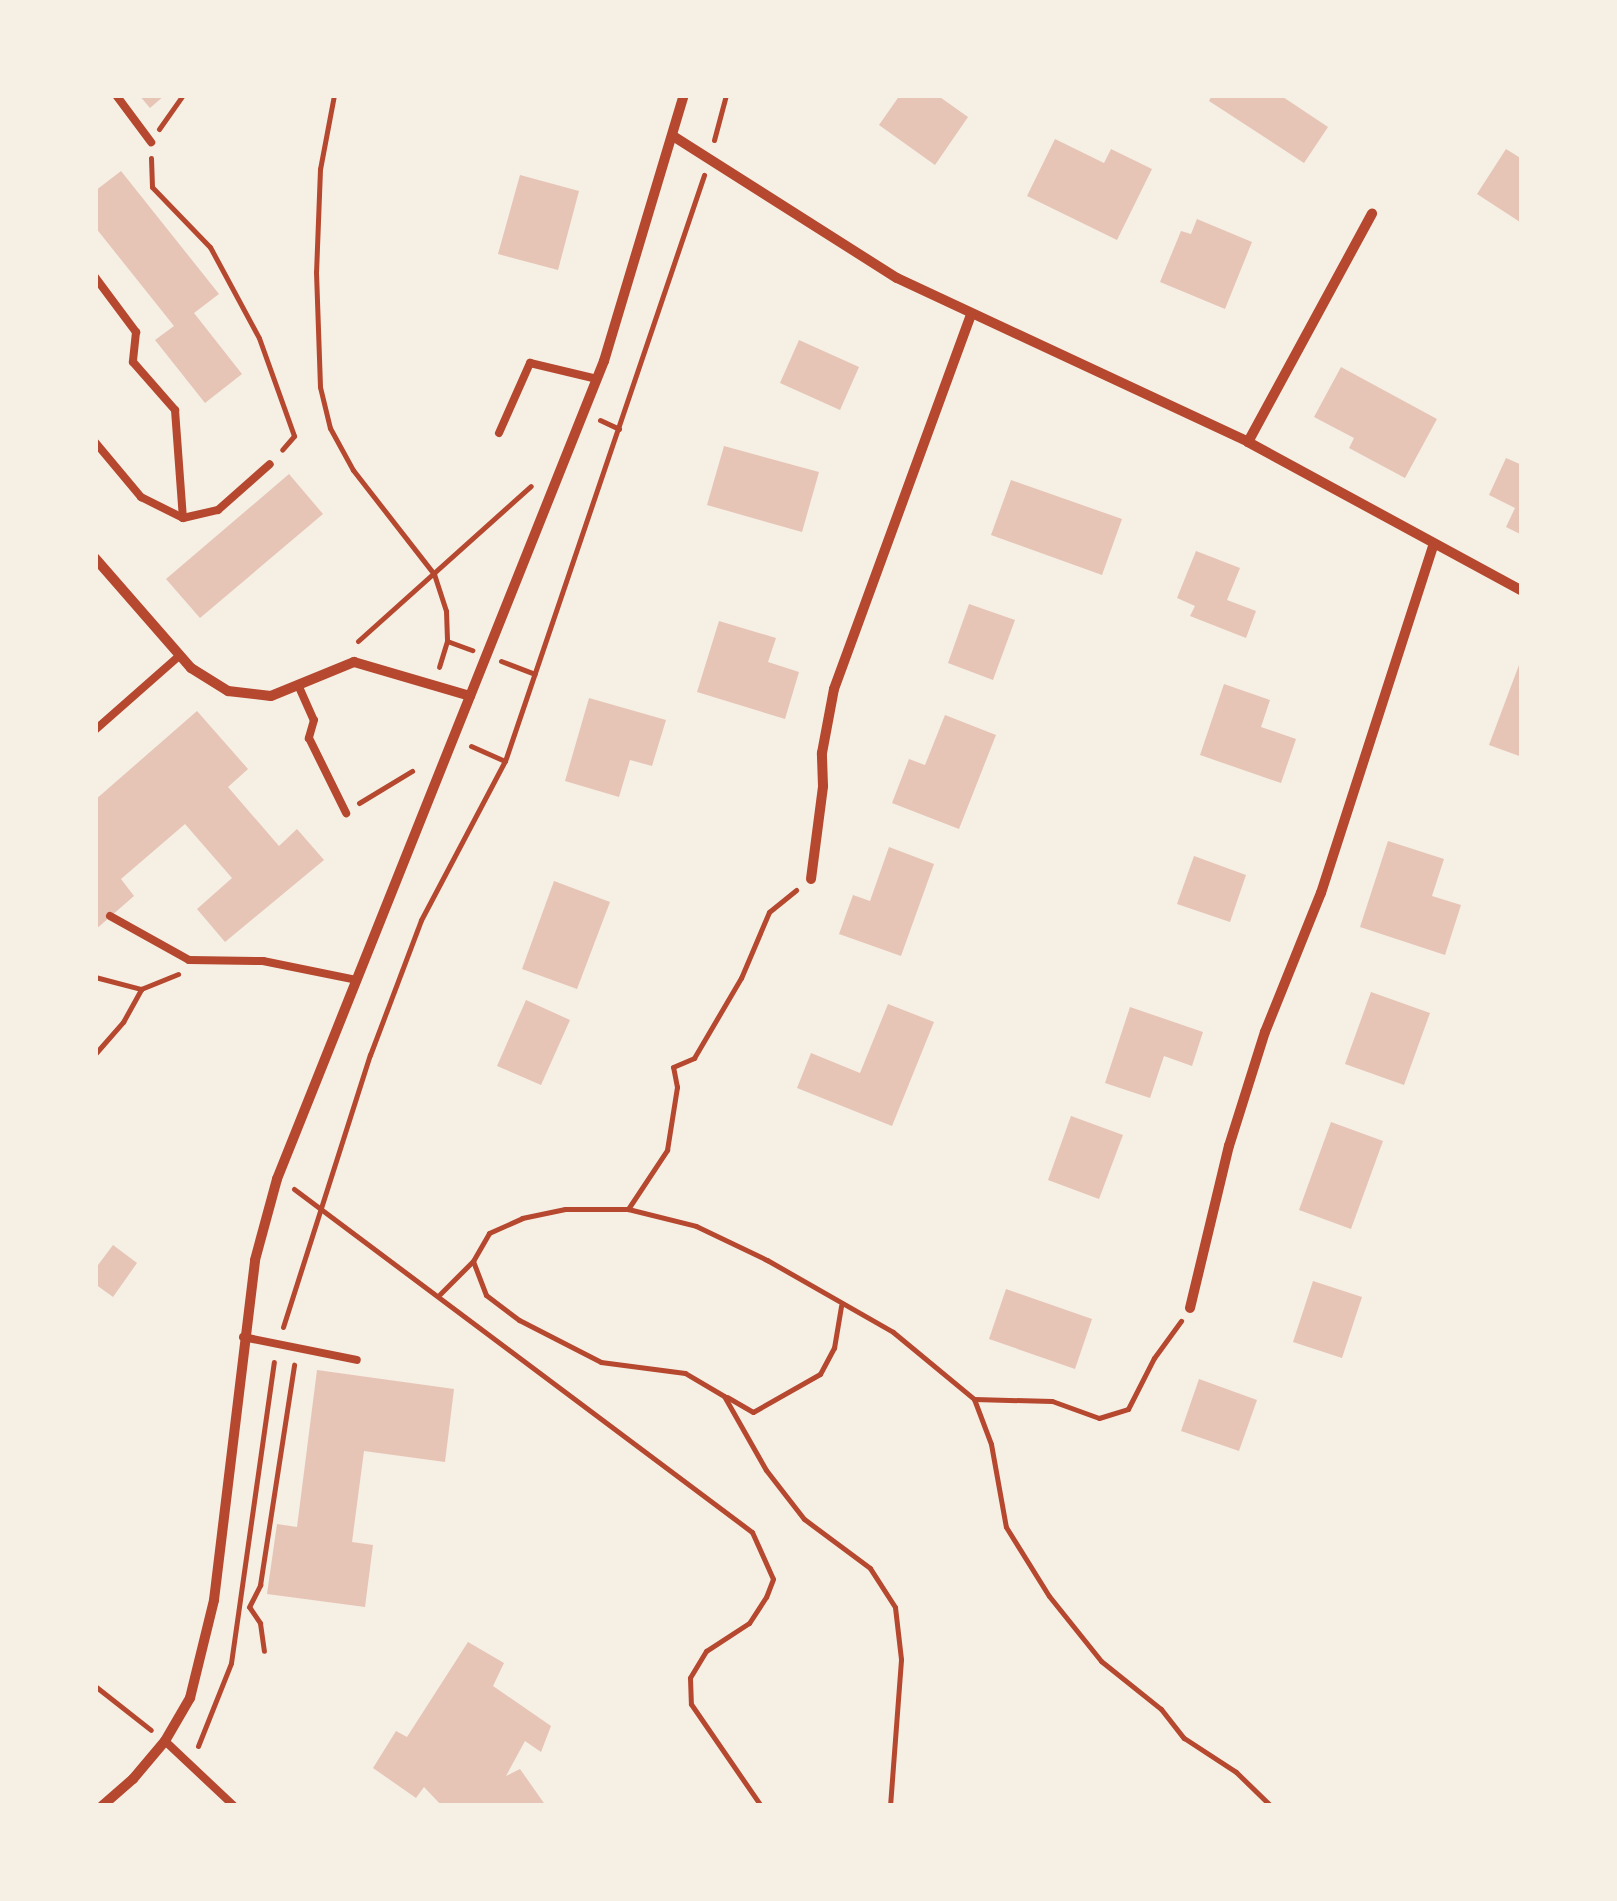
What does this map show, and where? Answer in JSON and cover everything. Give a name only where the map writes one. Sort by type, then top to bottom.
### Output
[{"type":"street","points":[[102,1806],[133,1779],[165,1740],[190,1698],[214,1600],[255,1260],[277,1178],[597,379],[684,95]]},
{"type":"street","points":[[674,136],[835,242],[971,314],[1248,442],[1522,592]]},
{"type":"street","points":[[1248,442],[1372,214]]},
{"type":"street","points":[[811,879],[823,786],[822,752],[834,689],[971,314]]},
{"type":"street","points":[[1190,1308],[1229,1146],[1265,1032],[1321,893],[1434,544]]},
{"type":"street","points":[[95,558],[179,656],[205,680],[247,696],[271,696],[354,662],[470,696]]},
{"type":"lane","points":[[116,95],[150,142]]},
{"type":"lane","points":[[95,277],[136,332],[133,362],[174,410],[184,518]]},
{"type":"lane","points":[[499,433],[530,364],[597,379]]},
{"type":"lane","points":[[95,442],[141,497],[184,518],[218,510],[270,464]]},
{"type":"lane","points":[[95,730],[179,656]]},
{"type":"lane","points":[[299,687],[314,720],[309,738],[346,813]]},
{"type":"lane","points":[[110,916],[189,960],[263,961],[356,980]]},
{"type":"lane","points":[[243,1337],[356,1360]]},
{"type":"lane","points":[[165,1740],[234,1806]]},
{"type":"path","points":[[184,95],[150,142],[152,186],[210,247],[259,338],[294,436],[270,464]]},
{"type":"path","points":[[334,95],[320,169],[316,272],[320,387],[330,428],[353,470],[434,574],[446,611],[447,641],[434,684]]},
{"type":"path","points":[[189,1762],[204,1736],[232,1663],[278,1346],[370,1055],[421,920],[505,761],[709,159],[726,95]]},
{"type":"path","points":[[583,413],[619,429]]},
{"type":"path","points":[[358,641],[530,490],[537,476]]},
{"type":"path","points":[[346,813],[412,770]]},
{"type":"path","points":[[628,1209],[667,1150],[676,1086],[673,1067],[694,1058],[741,978],[768,912],[811,879]]},
{"type":"path","points":[[95,977],[142,989],[175,978],[189,960]]},
{"type":"path","points":[[95,1054],[123,1022],[142,989]]},
{"type":"path","points":[[277,1178],[323,1207],[440,1294],[752,1532],[774,1579],[748,1623],[706,1651],[690,1678],[691,1704],[761,1806]]},
{"type":"path","points":[[440,1294],[472,1261],[488,1233],[522,1218],[565,1208],[628,1209],[696,1226],[766,1260],[841,1306],[894,1332],[974,1398],[991,1444],[1006,1527],[1049,1596],[1100,1661],[1161,1709],[1184,1738],[1236,1772],[1271,1806]]},
{"type":"path","points":[[472,1261],[486,1295],[556,1342],[601,1362],[685,1374],[753,1412],[820,1374],[834,1348],[841,1306]]},
{"type":"path","points":[[974,1398],[1052,1402],[1099,1418],[1128,1409],[1154,1358],[1190,1308]]},
{"type":"path","points":[[250,1607],[260,1585],[296,1350]]},
{"type":"path","points":[[724,1396],[766,1470],[804,1520],[870,1568],[895,1607],[901,1659],[890,1806]]},
{"type":"path","points":[[242,1600],[260,1622],[264,1651]]},
{"type":"path","points":[[95,1686],[165,1740]]},
{"type":"building","points":[[139,95],[165,95],[150,108]]},
{"type":"building","points":[[900,95],[937,95],[968,117],[935,165],[879,125]]},
{"type":"building","points":[[1212,95],[1280,95],[1328,127],[1304,163],[1209,101]]},
{"type":"building","points":[[1055,139],[1104,163],[1111,149],[1152,169],[1117,240],[1027,196]]},
{"type":"building","points":[[1506,149],[1522,159],[1520,222],[1477,194]]},
{"type":"building","points":[[121,171],[219,294],[194,313],[242,374],[205,403],[155,340],[174,326],[95,227],[95,191]]},
{"type":"building","points":[[520,175],[579,191],[558,270],[498,254]]},
{"type":"building","points":[[1197,219],[1252,242],[1225,309],[1160,282],[1181,231],[1191,234]]},
{"type":"building","points":[[799,340],[859,367],[840,410],[780,383]]},
{"type":"building","points":[[1341,367],[1437,419],[1405,478],[1349,448],[1354,438],[1314,417]]},
{"type":"building","points":[[724,446],[819,472],[802,532],[707,505]]},
{"type":"building","points":[[1506,458],[1522,465],[1522,535],[1506,527],[1515,508],[1489,495]]},
{"type":"building","points":[[289,474],[323,514],[200,618],[166,579]]},
{"type":"building","points":[[1011,480],[1122,519],[1102,575],[991,535]]},
{"type":"building","points":[[1196,551],[1240,568],[1227,600],[1256,611],[1246,638],[1190,616],[1195,606],[1177,598]]},
{"type":"building","points":[[969,604],[1015,620],[993,680],[948,663]]},
{"type":"building","points":[[719,621],[776,638],[768,662],[799,672],[785,719],[697,692]]},
{"type":"building","points":[[1519,665],[1522,666],[1522,757],[1489,745]]},
{"type":"building","points":[[1224,684],[1270,700],[1261,727],[1296,739],[1281,783],[1200,755]]},
{"type":"building","points":[[589,698],[666,720],[652,766],[630,760],[619,797],[565,781]]},
{"type":"building","points":[[197,711],[248,769],[228,787],[279,846],[297,829],[324,860],[225,942],[197,909],[232,878],[185,824],[121,879],[134,896],[95,930],[95,800]]},
{"type":"building","points":[[945,715],[996,735],[959,829],[892,803],[909,759],[925,765]]},
{"type":"building","points":[[1388,841],[1444,859],[1432,896],[1461,905],[1445,955],[1360,927]]},
{"type":"building","points":[[889,847],[934,864],[901,956],[839,934],[853,895],[870,901]]},
{"type":"building","points":[[1194,856],[1246,875],[1230,922],[1177,904]]},
{"type":"building","points":[[554,881],[610,902],[577,989],[522,969]]},
{"type":"building","points":[[1371,992],[1430,1013],[1404,1085],[1345,1064]]},
{"type":"building","points":[[526,1000],[570,1020],[541,1085],[497,1066]]},
{"type":"building","points":[[888,1004],[934,1022],[892,1126],[797,1088],[811,1053],[860,1073]]},
{"type":"building","points":[[1130,1007],[1203,1032],[1192,1066],[1164,1056],[1150,1098],[1105,1083]]},
{"type":"building","points":[[1071,1116],[1123,1135],[1099,1199],[1048,1180]]},
{"type":"building","points":[[1331,1122],[1383,1141],[1351,1229],[1299,1210]]},
{"type":"building","points":[[113,1245],[137,1263],[113,1297],[95,1284],[95,1269]]},
{"type":"building","points":[[1313,1281],[1362,1297],[1342,1358],[1293,1342]]},
{"type":"building","points":[[1006,1289],[1092,1319],[1075,1369],[989,1339]]},
{"type":"building","points":[[317,1370],[454,1389],[445,1462],[364,1451],[352,1542],[373,1545],[365,1607],[267,1594],[277,1524],[297,1527]]},
{"type":"building","points":[[1199,1379],[1257,1400],[1239,1451],[1181,1431]]},
{"type":"building","points":[[468,1642],[504,1663],[493,1686],[551,1726],[541,1752],[525,1741],[506,1776],[520,1769],[546,1806],[442,1806],[424,1787],[416,1798],[373,1768],[396,1731],[407,1737]]}]
